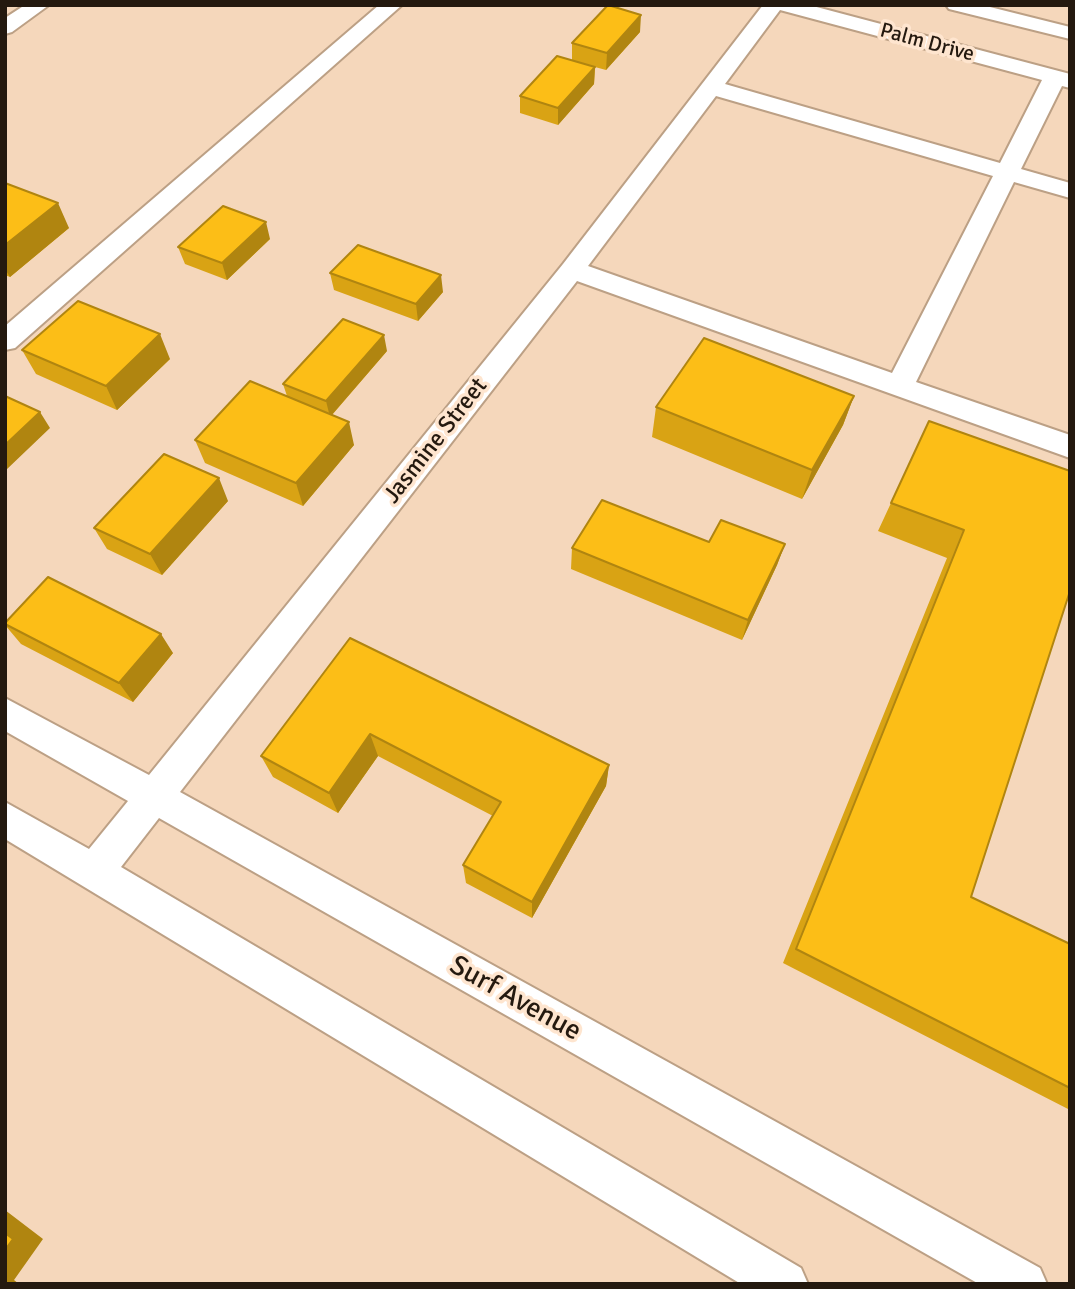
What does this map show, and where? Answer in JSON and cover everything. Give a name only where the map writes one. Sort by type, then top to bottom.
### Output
[{"type":"street","points":[[5,28],[39,5]]},
{"type":"street","points":[[5,341],[392,5]]},
{"type":"street","points":[[956,5],[1070,33]]},
{"type":"street","name":"Palm Drive","points":[[786,6],[1062,79]]},
{"type":"street","name":"Jasmine Street","points":[[94,872],[572,270],[711,87],[786,6]]},
{"type":"street","points":[[900,386],[1006,172],[1062,79]]},
{"type":"street","points":[[711,87],[1070,191]]},
{"type":"street","points":[[572,270],[1070,447]]},
{"type":"street","name":"Surf Avenue","points":[[5,713],[1024,1284]]},
{"type":"street","points":[[5,819],[785,1284]]},
{"type":"building","points":[[608,5],[641,15],[607,53],[572,43]]},
{"type":"building","points":[[557,56],[595,67],[558,108],[520,96]]},
{"type":"building","points":[[5,183],[58,203],[5,245]]},
{"type":"building","points":[[223,206],[266,222],[222,263],[178,247]]},
{"type":"building","points":[[358,245],[441,275],[416,304],[330,273]]},
{"type":"building","points":[[78,301],[160,334],[106,386],[22,350]]},
{"type":"building","points":[[343,319],[384,335],[326,401],[283,384]]},
{"type":"building","points":[[704,338],[854,396],[812,470],[656,407]]},
{"type":"building","points":[[250,381],[349,422],[296,483],[195,440]]},
{"type":"building","points":[[5,396],[40,412],[5,445]]},
{"type":"building","points":[[929,421],[1070,471],[1070,591],[971,897],[1070,944],[1070,1088],[796,949],[964,530],[891,503]]},
{"type":"building","points":[[164,454],[219,478],[150,554],[94,528]]},
{"type":"building","points":[[602,500],[709,542],[721,520],[785,544],[748,620],[572,548]]},
{"type":"building","points":[[48,577],[161,634],[119,683],[5,624]]},
{"type":"building","points":[[350,638],[609,765],[532,902],[463,865],[501,802],[370,734],[329,793],[261,756]]},
{"type":"building","points":[[5,1233],[13,1239],[5,1250]]}]
